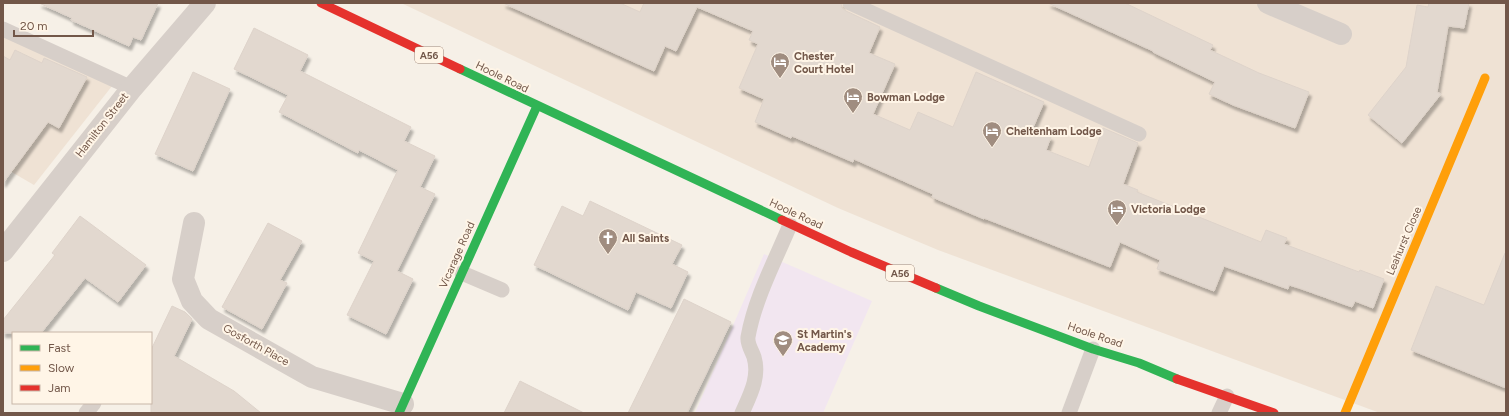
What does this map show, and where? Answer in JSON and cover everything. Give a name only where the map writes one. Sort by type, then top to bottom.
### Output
[{"type":"main road","name":"Hoole Road","points":[[321,3],[790,225],[852,252],[979,306],[1093,349],[1139,362],[1164,373],[1274,413]]},
{"type":"main road","name":"Leahurst Close","points":[[1345,413],[1485,78]]},
{"type":"main road","name":"Vicarage Road","points":[[401,408],[537,106]]},
{"type":"street","name":"Hamilton Street","points":[[3,251],[132,88],[205,3]]},
{"type":"street","points":[[1268,3],[1341,34]]},
{"type":"street","name":"Gosforth Place","points":[[194,223],[183,279],[192,301],[209,319],[312,377],[401,408]]},
{"type":"lane","points":[[850,3],[1139,134]]},
{"type":"lane","points":[[3,29],[132,88]]},
{"type":"lane","points":[[742,413],[752,391],[757,370],[754,357],[747,340],[752,315],[790,225]]},
{"type":"lane","points":[[462,273],[502,290]]},
{"type":"lane","points":[[1069,413],[1093,349]]},
{"type":"lane","points":[[1220,413],[1227,396]]},
{"type":"lane","points":[[86,413],[93,404]]},
{"type":"shaded area","points":[[401,3],[1506,3],[1506,413],[1380,413],[938,250],[838,208]]},
{"type":"shaded area","points":[[3,36],[112,86],[34,185],[3,167]]},
{"type":"shaded area","name":"St Martin's Academy","points":[[764,254],[872,301],[823,413],[695,413]]},
{"type":"building","points":[[39,3],[158,3],[141,40],[133,37],[129,46],[71,20],[72,18]]},
{"type":"building","points":[[503,3],[620,3],[640,12],[644,3],[841,3],[842,8],[846,11],[880,27],[869,53],[895,64],[873,114],[910,130],[918,112],[953,127],[976,72],[1044,102],[1032,130],[1051,137],[1046,150],[1089,167],[1103,128],[1138,143],[1123,184],[1138,190],[1137,192],[1261,242],[1266,230],[1287,238],[1284,244],[1359,272],[1360,270],[1384,279],[1373,308],[1355,301],[1352,307],[1289,285],[1288,289],[1224,266],[1214,291],[1157,269],[1160,260],[1120,242],[1110,267],[984,219],[932,197],[933,194],[854,159],[853,162],[792,136],[791,138],[755,122],[764,99],[739,88],[758,44],[749,40],[753,31],[697,7],[676,51],[665,46],[654,71]]},
{"type":"building","points":[[1048,3],[1125,3],[1213,45],[1210,50],[1259,73],[1309,92],[1295,128],[1233,105],[1209,94],[1215,82],[1153,51]]},
{"type":"building","points":[[1429,3],[1469,3],[1464,28],[1448,26],[1437,92],[1441,94],[1402,143],[1368,115],[1406,67],[1417,5],[1428,7]]},
{"type":"building","points":[[254,28],[308,55],[300,71],[411,127],[404,141],[435,156],[420,187],[435,194],[397,271],[413,279],[386,334],[347,315],[374,261],[358,253],[398,170],[359,150],[358,153],[279,112],[288,95],[234,69]]},
{"type":"building","points":[[15,50],[42,63],[44,58],[87,77],[59,128],[48,122],[3,183],[3,56],[10,60]]},
{"type":"building","points":[[193,72],[230,89],[193,171],[155,154]]},
{"type":"building","name":"All Saints","points":[[590,201],[682,245],[672,264],[688,272],[671,308],[636,292],[628,310],[534,265],[562,206],[583,216]]},
{"type":"building","points":[[80,216],[146,265],[118,302],[85,278],[42,332],[3,333],[3,320],[55,255],[52,253]]},
{"type":"building","points":[[268,223],[302,241],[280,280],[287,283],[262,329],[222,307]]},
{"type":"building","points":[[1505,253],[1506,388],[1411,350],[1436,286],[1484,305]]},
{"type":"building","points":[[684,299],[731,322],[687,413],[628,413]]},
{"type":"building","points":[[172,306],[185,312],[192,319],[174,356],[234,391],[261,413],[151,413],[152,348]]},
{"type":"building","points":[[520,381],[584,413],[504,413]]},
{"type":"traffic: fast","points":[[460,69],[782,220]]},
{"type":"traffic: fast","points":[[399,413],[537,106]]},
{"type":"traffic: fast","points":[[936,288],[979,306],[1093,349],[1139,363],[1177,379]]},
{"type":"traffic: slow","points":[[1345,413],[1485,78]]},
{"type":"traffic: jam","points":[[321,3],[460,69]]},
{"type":"traffic: jam","points":[[782,220],[851,252],[936,288]]},
{"type":"traffic: jam","points":[[1177,379],[1274,413]]},
{"type":"place","name":"Chester Court Hotel","points":[[780,79]]},
{"type":"place","name":"Bowman Lodge","points":[[853,114]]},
{"type":"place","name":"Cheltenham Lodge","points":[[992,148]]},
{"type":"place","name":"Victoria Lodge","points":[[1117,226]]},
{"type":"place","name":"All Saints","points":[[608,255]]},
{"type":"place","name":"St Martin's Academy","points":[[783,357]]}]
